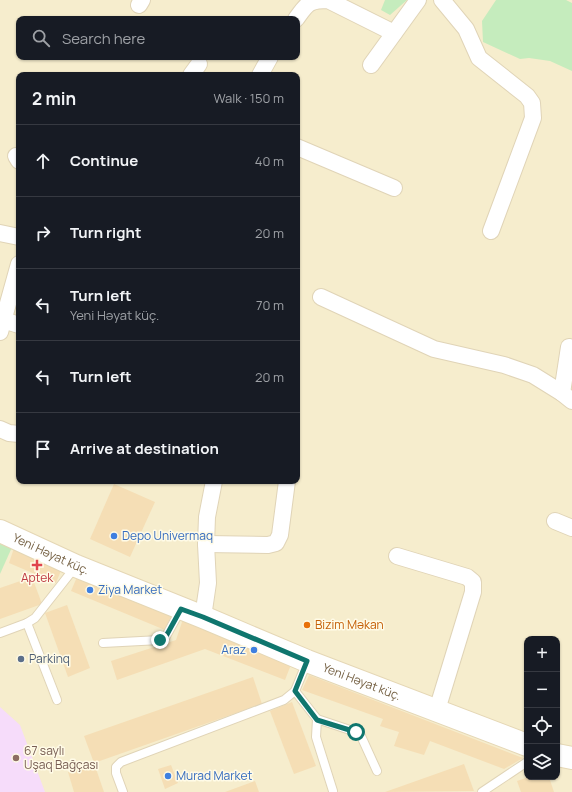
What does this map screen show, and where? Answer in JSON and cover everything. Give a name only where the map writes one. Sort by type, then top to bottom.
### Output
[{"type":"street","points":[[298,16],[306,5],[316,0],[328,0],[394,33]]},
{"type":"street","points":[[371,65],[418,0]]},
{"type":"street","points":[[442,0],[466,29],[479,58],[527,96],[532,103],[533,118],[491,230]]},
{"type":"street","points":[[262,72],[268,60]]},
{"type":"street","points":[[300,148],[394,188]]},
{"type":"street","points":[[0,233],[16,236]]},
{"type":"street","points":[[16,274],[1,324],[16,325]]},
{"type":"street","points":[[321,297],[434,349],[504,366],[533,375],[567,397]]},
{"type":"street","points":[[567,397],[569,347]]},
{"type":"street","points":[[0,430],[16,434]]},
{"type":"street","points":[[203,617],[208,582],[206,544],[208,517],[214,484]]},
{"type":"street","points":[[206,544],[268,545],[276,543],[280,535],[287,484]]},
{"type":"street","points":[[555,522],[572,528]]},
{"type":"street","name":"Yeni Həyat küç.","points":[[0,531],[76,566],[307,661],[524,744]]},
{"type":"street","points":[[397,556],[467,577],[473,582],[473,592],[437,710]]},
{"type":"street","points":[[560,756],[572,758]]},
{"type":"lane","points":[[0,633],[27,623],[35,618],[76,566]]},
{"type":"lane","points":[[103,643],[160,640],[165,638],[181,609]]},
{"type":"lane","points":[[27,623],[57,700]]},
{"type":"lane","points":[[123,792],[116,773],[116,766],[121,762],[284,700],[295,691],[307,661]]},
{"type":"lane","points":[[295,691],[317,720],[356,732],[361,736],[377,771]]},
{"type":"lane","points":[[317,720],[316,737],[333,791]]},
{"type":"lane","points":[[482,792],[524,764]]},
{"type":"shaded area","points":[[0,0],[572,0],[572,792],[0,792]]},
{"type":"shaded area","name":"67 saylı Uşaq Bağçası","points":[[0,707],[20,725],[45,792],[0,792]]},
{"type":"green space","points":[[385,0],[407,0],[390,15],[381,10]]},
{"type":"green space","points":[[496,0],[566,0],[572,3],[572,71],[550,61],[529,58],[520,59],[483,42],[482,21]]},
{"type":"green space","points":[[0,539],[13,545],[0,574]]},
{"type":"building","points":[[114,484],[155,502],[130,557],[90,539]]},
{"type":"building","points":[[14,548],[62,568],[56,583],[9,563]]},
{"type":"building","points":[[32,577],[42,604],[0,619],[0,588]]},
{"type":"building","points":[[77,577],[171,616],[165,630],[71,591]]},
{"type":"building","points":[[67,605],[90,668],[68,677],[45,613]]},
{"type":"building","points":[[183,619],[292,662],[285,680],[205,649],[117,680],[111,661],[176,640]]},
{"type":"building","points":[[309,675],[523,758],[504,769],[430,741],[424,755],[394,746],[399,732],[380,726],[383,719],[302,690]]},
{"type":"building","points":[[253,677],[262,704],[94,763],[84,736]]},
{"type":"building","points":[[292,702],[316,766],[294,774],[270,711]]},
{"type":"building","points":[[94,763],[104,792],[74,792],[68,772]]},
{"type":"building","points":[[464,764],[474,791],[385,792]]},
{"type":"building","name":"Murad Market","points":[[171,765],[178,783],[165,789],[158,769]]},
{"type":"building","points":[[524,779],[524,780],[550,780],[554,792],[521,792],[517,781]]},
{"type":"building","points":[[255,781],[259,792],[225,792]]},
{"type":"place","name":"Depo Univermaq","points":[[114,536]]},
{"type":"place","name":"Aptek","points":[[37,565]]},
{"type":"place","name":"Ziya Market","points":[[90,590]]},
{"type":"place","name":"Bizim Məkan","points":[[307,625]]},
{"type":"place","name":"Araz","points":[[254,650]]},
{"type":"place","name":"Parkinq","points":[[21,659]]},
{"type":"place","name":"67 saylı Uşaq Bağçası","points":[[16,758]]},
{"type":"place","name":"Murad Market","points":[[168,776]]},
{"type":"route","points":[[160,640],[165,638],[181,609],[307,661],[295,691],[317,720],[356,732]]}]
